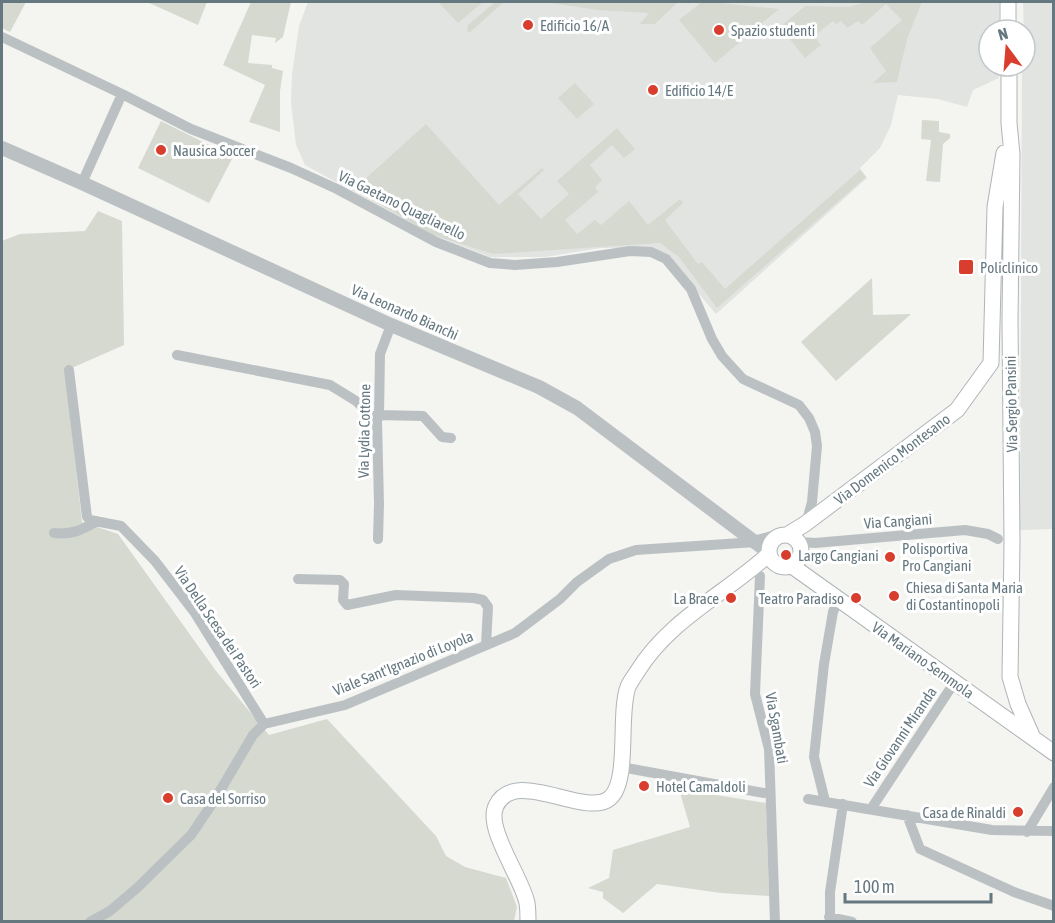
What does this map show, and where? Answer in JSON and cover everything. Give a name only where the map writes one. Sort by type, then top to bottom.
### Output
[{"type":"main road","points":[[1008,2],[1008,18]]},
{"type":"main road","name":"Via Sergio Pansini","points":[[1009,78],[1012,154],[1010,677],[1018,704],[1033,738]]},
{"type":"main road","name":"Via Domenico Montesano","points":[[788,538],[957,410],[992,363],[995,207],[1009,123]]},
{"type":"main road","points":[[788,538],[801,553],[800,558],[792,566],[783,568],[771,557],[770,545],[788,538]]},
{"type":"main road","points":[[528,921],[527,903],[494,821],[496,805],[507,794],[523,790],[598,804],[605,802],[615,792],[621,767],[623,717],[628,688],[645,659],[666,634],[755,573],[771,557]]},
{"type":"main road","name":"Via Mariano Semmola","points":[[792,566],[1053,753]]},
{"type":"street","name":"Via Gaetano Quagliarello","points":[[2,37],[191,129],[291,168],[436,242],[490,263],[515,265],[557,262],[630,251],[651,252],[666,260],[691,289],[712,339],[722,356],[743,379],[799,405],[809,418],[815,432],[817,446],[813,502],[806,524]]},
{"type":"street","points":[[82,183],[122,94]]},
{"type":"street","name":"Via Leonardo Bianchi","points":[[2,148],[392,324],[539,387],[577,408],[757,542],[771,557]]},
{"type":"street","name":"Via Lydia Cottone","points":[[378,539],[380,354],[392,324]]},
{"type":"street","points":[[177,355],[330,385],[378,418],[423,416],[442,437],[451,438]]},
{"type":"street","points":[[69,370],[87,517],[97,521]]},
{"type":"street","points":[[54,533],[67,535],[82,531],[97,521]]},
{"type":"street","name":"Via Della Scesa dei Pastori","points":[[97,521],[121,526],[155,561],[195,613],[264,724]]},
{"type":"street","name":"Via Cangiani","points":[[788,538],[815,543],[965,530],[988,534],[998,539]]},
{"type":"street","name":"Via Domenico Montesano","points":[[757,542],[788,538]]},
{"type":"street","name":"Viale Sant'Ignazio di Loyola","points":[[264,724],[345,705],[515,633],[560,599],[577,582],[609,559],[623,553],[636,550],[757,542]]},
{"type":"street","name":"Via Sgambati","points":[[755,573],[754,694],[769,749],[775,921]]},
{"type":"street","points":[[298,579],[340,580],[344,584],[343,600],[347,605],[396,595],[481,600],[486,602],[488,607],[486,645]]},
{"type":"street","points":[[825,801],[814,757],[824,664],[833,612],[838,600]]},
{"type":"street","name":"Via Giovanni Miranda","points":[[871,808],[954,683]]},
{"type":"street","points":[[90,921],[110,911],[191,835],[253,735],[264,724]]},
{"type":"street","points":[[621,767],[764,794]]},
{"type":"street","points":[[1027,832],[1053,787]]},
{"type":"street","points":[[808,799],[992,830],[1053,831]]},
{"type":"street","points":[[843,804],[830,892],[830,919],[852,921]]},
{"type":"street","points":[[908,815],[920,849],[1014,892],[1053,906]]},
{"type":"shaded area","points":[[2,2],[26,2],[10,32],[2,28]]},
{"type":"shaded area","points":[[147,2],[207,2],[198,25]]},
{"type":"shaded area","points":[[251,2],[291,2],[283,37],[275,43],[276,38],[252,35],[248,63],[272,65],[272,68],[283,71],[280,91],[280,132],[249,122],[265,85],[223,65]]},
{"type":"shaded area","points":[[308,2],[999,2],[999,18],[977,18],[977,78],[999,78],[973,90],[967,107],[938,99],[898,95],[891,125],[880,148],[860,168],[867,178],[716,314],[664,253],[650,248],[600,248],[545,257],[490,257],[433,235],[305,165],[296,145],[291,102],[292,74],[299,26]]},
{"type":"shaded area","points":[[438,2],[483,2],[458,23]]},
{"type":"shaded area","points":[[495,2],[504,2],[469,33],[468,25]]},
{"type":"shaded area","points":[[544,2],[678,2],[655,24],[640,24],[649,13],[598,10]]},
{"type":"shaded area","points":[[702,2],[779,9],[715,63],[679,20]]},
{"type":"shaded area","points":[[866,2],[922,2],[907,39],[897,82],[873,83],[886,71],[870,48],[902,20],[886,4],[862,25],[858,21],[847,28],[841,21],[836,24],[833,21],[814,36],[821,45],[805,58],[780,27],[805,6],[848,7]]},
{"type":"shaded area","points":[[1023,2],[1053,2],[1053,529],[1020,530],[1022,78],[1037,78],[1037,18],[1024,18]]},
{"type":"shaded area","points":[[575,83],[594,104],[577,119],[558,98]]},
{"type":"shaded area","points":[[922,120],[939,121],[939,132],[950,134],[950,138],[943,144],[940,182],[926,181],[931,140],[921,139]]},
{"type":"shaded area","points":[[161,121],[233,157],[209,203],[138,168]]},
{"type":"shaded area","points":[[426,124],[499,205],[542,168],[544,170],[518,194],[541,219],[569,194],[557,181],[617,128],[635,149],[624,158],[612,145],[590,165],[602,180],[595,187],[598,192],[565,220],[577,234],[595,220],[601,225],[629,201],[648,225],[680,199],[683,203],[665,220],[698,264],[702,262],[725,289],[860,170],[866,177],[717,308],[679,257],[660,243],[493,254],[433,235],[354,189]]},
{"type":"shaded area","points":[[98,211],[122,221],[124,345],[65,371],[82,522],[118,534],[216,671],[269,735],[327,719],[436,836],[446,856],[465,867],[506,878],[517,907],[514,921],[4,921],[2,917],[2,241],[20,234],[85,231]]},
{"type":"shaded area","points":[[872,278],[873,315],[911,314],[836,381],[801,342]]},
{"type":"shaded area","points":[[679,789],[766,803],[769,896],[721,893],[657,884],[623,913],[603,898],[603,892],[588,888],[609,878],[613,850],[690,827]]},
{"type":"place","name":"Edificio 16/A","points":[[528,25]]},
{"type":"place","name":"Spazio studenti","points":[[719,30]]},
{"type":"place","name":"Edificio 14/E","points":[[653,90]]},
{"type":"place","name":"Nausica Soccer","points":[[161,150]]},
{"type":"place","name":"Policlinico","points":[[966,267]]},
{"type":"place","name":"Largo Cangiani","points":[[786,555]]},
{"type":"place","name":"Polisportiva Pro Cangiani","points":[[890,557]]},
{"type":"place","name":"Chiesa di Santa Maria di Costantinopoli","points":[[894,596]]},
{"type":"place","name":"La Brace","points":[[731,598]]},
{"type":"place","name":"Teatro Paradiso","points":[[856,598]]},
{"type":"place","name":"Hotel Camaldoli","points":[[644,786]]},
{"type":"place","name":"Casa del Sorriso","points":[[168,798]]},
{"type":"place","name":"Casa de Rinaldi","points":[[1018,812]]}]
